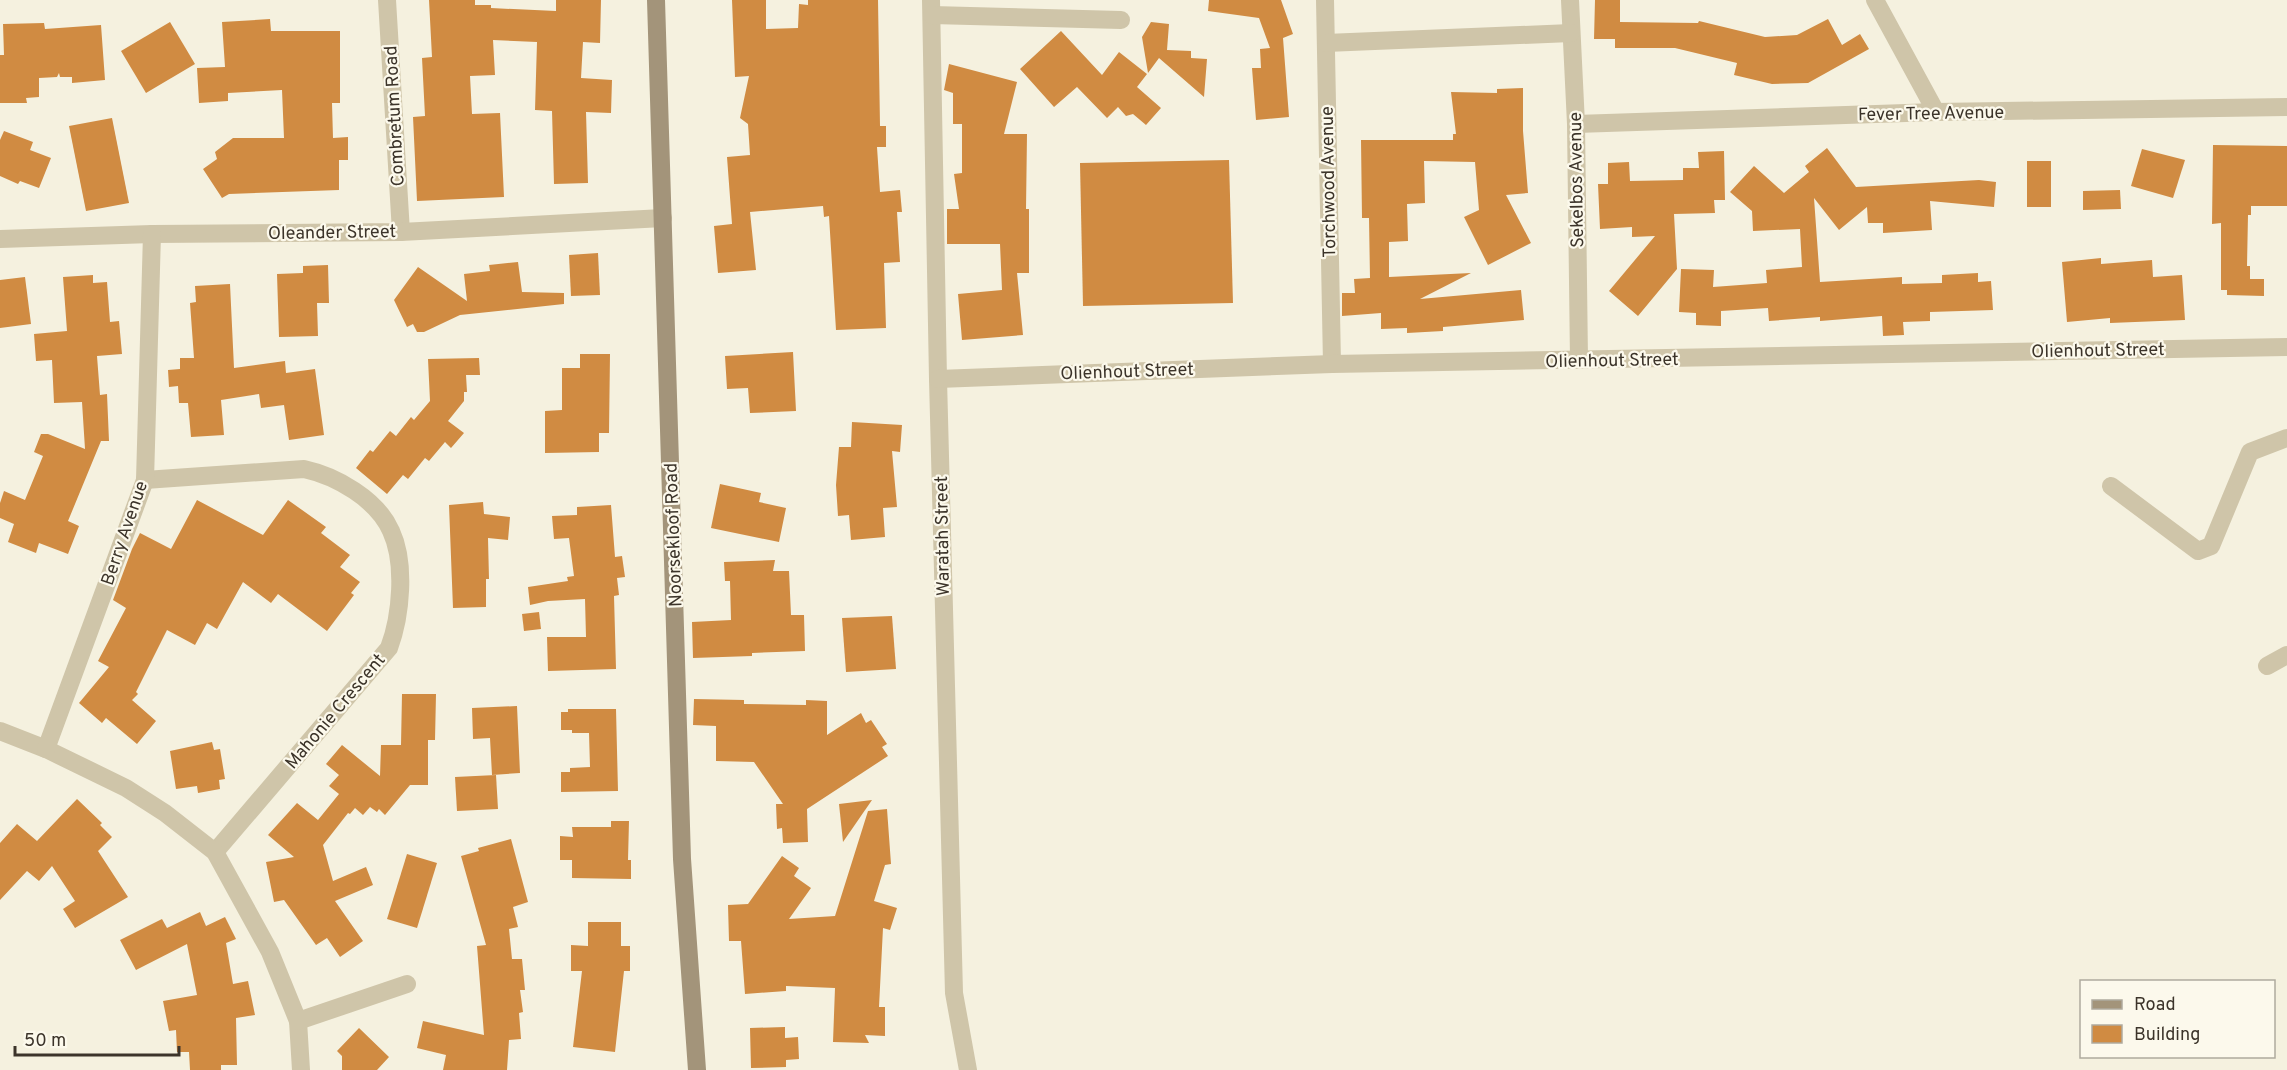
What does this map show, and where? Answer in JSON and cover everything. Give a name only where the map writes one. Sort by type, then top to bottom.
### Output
[{"type":"street","name":"Combretum Road","points":[[387,0],[401,232]]},
{"type":"street","name":"Noorsekloof Road","points":[[656,0],[682,859],[697,1070]]},
{"type":"street","name":"Torchwood Avenue","points":[[1325,0],[1332,364]]},
{"type":"street","name":"Sekelbos Avenue","points":[[1570,0],[1576,124],[1579,360]]},
{"type":"street","points":[[1875,0],[1936,112]]},
{"type":"street","points":[[932,8],[1120,20]]},
{"type":"street","name":"Waratah Street","points":[[932,8],[938,379],[954,993],[968,1070]]},
{"type":"street","points":[[1326,43],[1571,33]]},
{"type":"street","name":"Fever Tree Avenue","points":[[1576,124],[1936,112],[2287,107]]},
{"type":"street","name":"Oleander Street","points":[[0,238],[401,232],[663,218]]},
{"type":"street","name":"Berry Avenue","points":[[45,749],[145,480],[152,234]]},
{"type":"street","name":"Olienhout Street","points":[[938,379],[1332,364],[2287,347]]},
{"type":"street","points":[[2111,486],[2198,551],[2211,546],[2250,452],[2287,438]]},
{"type":"street","name":"Mahonie Crescent","points":[[145,480],[304,469],[320,473],[362,497],[380,513],[391,530],[396,547],[400,609],[389,648],[215,852]]},
{"type":"street","points":[[2267,666],[2287,655]]},
{"type":"street","points":[[0,731],[45,749],[126,788],[165,813],[215,852],[270,952],[298,1021],[301,1070]]},
{"type":"street","points":[[298,1021],[406,984]]},
{"type":"building","points":[[429,0],[475,0],[475,5],[491,5],[491,8],[556,11],[556,0],[601,0],[600,43],[583,42],[581,78],[612,80],[611,113],[586,112],[588,183],[554,184],[552,111],[535,110],[537,42],[493,40],[495,75],[470,76],[472,114],[500,113],[504,197],[417,201],[413,117],[425,116],[422,58],[432,57]]},
{"type":"building","points":[[732,0],[766,0],[766,29],[798,28],[799,4],[808,5],[808,0],[878,0],[880,126],[886,126],[886,147],[877,147],[880,192],[900,190],[902,212],[897,212],[900,262],[884,263],[886,328],[836,330],[829,216],[824,217],[823,206],[750,212],[756,270],[718,273],[714,226],[732,224],[727,157],[750,155],[748,124],[740,118],[749,76],[735,77]]},
{"type":"building","points":[[1209,0],[1281,0],[1293,34],[1283,38],[1289,117],[1256,120],[1252,68],[1261,68],[1260,49],[1270,48],[1259,18],[1208,11]]},
{"type":"building","points":[[1595,0],[1620,0],[1620,22],[1698,23],[1699,21],[1765,37],[1797,35],[1828,19],[1842,45],[1860,34],[1869,49],[1808,83],[1772,84],[1734,75],[1737,63],[1675,48],[1615,48],[1615,39],[1594,39]]},
{"type":"building","points":[[270,19],[271,31],[340,31],[340,103],[332,103],[333,138],[348,137],[348,160],[339,160],[339,190],[229,194],[222,198],[203,169],[217,159],[215,152],[233,138],[284,138],[282,90],[228,93],[228,101],[199,103],[197,68],[225,67],[222,22]]},
{"type":"building","points":[[170,22],[195,64],[146,93],[121,51]]},
{"type":"building","points":[[1151,22],[1169,24],[1167,50],[1191,51],[1191,58],[1207,59],[1204,97],[1159,58],[1148,73],[1142,37]]},
{"type":"building","points":[[44,23],[45,29],[101,25],[105,80],[72,83],[72,77],[60,77],[59,73],[57,77],[39,78],[39,97],[26,98],[27,103],[0,103],[0,55],[4,55],[3,24]]},
{"type":"building","points":[[1061,31],[1102,75],[1119,52],[1147,74],[1137,87],[1161,108],[1146,125],[1133,114],[1126,116],[1118,107],[1107,118],[1077,87],[1054,107],[1020,69]]},
{"type":"building","points":[[949,64],[1017,82],[1004,134],[1027,134],[1026,209],[1029,209],[1029,273],[1017,273],[1023,335],[962,340],[958,294],[1002,290],[1000,244],[947,244],[947,209],[959,209],[954,174],[962,173],[962,124],[953,124],[953,93],[944,90]]},
{"type":"building","points":[[1523,88],[1523,131],[1528,193],[1506,195],[1531,243],[1488,265],[1464,217],[1479,210],[1475,162],[1424,161],[1425,203],[1407,204],[1408,241],[1389,242],[1389,277],[1471,273],[1420,299],[1521,290],[1524,320],[1443,327],[1443,331],[1407,333],[1407,328],[1381,329],[1381,313],[1342,316],[1342,293],[1355,293],[1354,279],[1370,278],[1369,218],[1362,218],[1361,140],[1453,140],[1453,134],[1456,134],[1451,92],[1497,93],[1497,89]]},
{"type":"building","points":[[112,118],[129,203],[86,211],[69,126]]},
{"type":"building","points":[[4,131],[33,142],[30,150],[51,158],[39,188],[20,181],[18,184],[0,176],[0,140]]},
{"type":"building","points":[[2213,145],[2287,146],[2287,206],[2251,206],[2251,215],[2248,215],[2247,266],[2250,266],[2250,279],[2264,279],[2264,296],[2227,295],[2227,290],[2221,290],[2221,223],[2212,224]]},
{"type":"building","points":[[1827,148],[1856,187],[1979,180],[1996,182],[1994,207],[1930,201],[1932,230],[1883,233],[1883,223],[1868,223],[1867,207],[1839,230],[1814,198],[1820,282],[1902,277],[1902,284],[1942,283],[1942,275],[1978,273],[1978,282],[1991,281],[1993,310],[1930,312],[1930,321],[1903,322],[1904,335],[1883,336],[1882,316],[1820,321],[1820,317],[1769,321],[1768,308],[1721,311],[1721,326],[1696,325],[1696,313],[1679,312],[1681,269],[1714,270],[1713,287],[1767,283],[1766,270],[1802,267],[1800,229],[1753,231],[1752,211],[1730,192],[1754,166],[1784,193],[1809,172],[1805,166]]},
{"type":"building","points":[[2142,149],[2185,160],[2173,198],[2131,186]]},
{"type":"building","points":[[1724,151],[1725,200],[1714,200],[1715,213],[1674,214],[1677,269],[1638,316],[1609,291],[1655,236],[1632,237],[1632,227],[1600,229],[1598,184],[1608,184],[1608,163],[1629,162],[1630,181],[1683,180],[1683,168],[1699,168],[1698,152]]},
{"type":"building","points":[[1229,160],[1233,303],[1083,306],[1080,163]]},
{"type":"building","points":[[2027,161],[2051,161],[2051,207],[2027,207]]},
{"type":"building","points":[[2120,190],[2121,209],[2083,210],[2083,191]]},
{"type":"building","points":[[598,253],[600,295],[571,296],[569,255]]},
{"type":"building","points":[[2101,258],[2101,264],[2152,260],[2153,277],[2182,275],[2185,320],[2110,323],[2110,318],[2067,322],[2062,262]]},
{"type":"building","points":[[518,262],[522,292],[564,293],[564,304],[460,315],[424,332],[417,332],[413,324],[407,327],[394,300],[418,267],[467,301],[464,274],[490,271],[489,265]]},
{"type":"building","points":[[328,265],[329,303],[317,303],[318,336],[279,337],[277,274],[303,273],[303,266]]},
{"type":"building","points":[[93,275],[93,283],[107,282],[110,322],[119,321],[122,354],[97,356],[100,395],[107,394],[109,441],[101,441],[68,521],[79,526],[68,554],[39,543],[36,553],[8,542],[14,524],[0,518],[0,503],[4,491],[25,500],[43,456],[34,452],[41,434],[48,434],[85,449],[82,402],[54,403],[52,360],[36,361],[34,334],[67,331],[63,277]]},
{"type":"building","points":[[25,277],[31,324],[0,328],[0,280]]},
{"type":"building","points":[[230,284],[234,368],[285,361],[286,373],[315,369],[324,435],[289,440],[284,405],[261,408],[259,394],[221,400],[224,435],[191,437],[188,403],[179,403],[178,386],[169,387],[168,370],[180,369],[180,358],[194,358],[190,303],[196,302],[195,286]]},
{"type":"building","points":[[793,352],[796,411],[750,413],[748,388],[727,389],[725,356]]},
{"type":"building","points":[[580,354],[610,354],[609,433],[599,433],[599,452],[545,453],[545,411],[562,410],[562,368],[580,368]]},
{"type":"building","points":[[479,358],[480,375],[466,375],[467,392],[464,392],[464,401],[448,421],[464,433],[451,448],[445,442],[429,461],[425,458],[408,479],[403,475],[387,494],[356,468],[370,450],[373,452],[390,431],[396,436],[411,417],[414,420],[430,401],[428,359]]},
{"type":"building","points":[[852,422],[902,425],[900,452],[892,451],[897,507],[883,508],[885,537],[851,540],[849,515],[838,516],[836,485],[839,447],[851,447]]},
{"type":"building","points":[[720,484],[761,493],[759,502],[786,508],[779,542],[711,528]]},
{"type":"building","points":[[197,500],[263,535],[288,500],[326,527],[321,533],[350,555],[340,567],[360,582],[351,593],[354,595],[327,631],[278,594],[271,603],[243,582],[217,629],[207,623],[195,645],[167,630],[136,692],[138,694],[132,700],[156,721],[137,744],[106,718],[102,723],[79,703],[109,667],[98,661],[126,608],[113,600],[140,533],[171,549]]},
{"type":"building","points":[[483,502],[484,514],[510,517],[508,540],[488,538],[489,579],[486,579],[486,607],[453,608],[449,505]]},
{"type":"building","points":[[611,505],[615,557],[622,556],[625,577],[617,578],[619,595],[614,596],[616,669],[548,671],[547,637],[586,637],[585,599],[548,601],[530,605],[528,587],[568,581],[567,577],[574,576],[569,538],[554,539],[552,516],[577,515],[577,507]]},
{"type":"building","points":[[775,560],[773,571],[789,571],[791,615],[804,615],[805,651],[693,658],[692,622],[731,620],[730,581],[725,581],[724,562]]},
{"type":"building","points":[[539,612],[541,629],[524,631],[522,614]]},
{"type":"building","points":[[892,616],[896,669],[846,672],[842,618]]},
{"type":"building","points":[[402,694],[436,694],[435,740],[428,740],[428,785],[410,785],[385,815],[379,809],[377,812],[370,807],[363,815],[355,808],[350,814],[348,813],[323,845],[333,881],[366,867],[373,885],[335,901],[363,941],[340,957],[327,938],[316,945],[284,900],[274,902],[266,862],[294,857],[268,835],[297,803],[318,820],[339,794],[329,786],[339,775],[326,764],[342,745],[380,776],[381,745],[401,745]]},
{"type":"building","points":[[694,699],[744,700],[744,704],[806,705],[806,700],[827,701],[827,735],[861,713],[866,723],[871,720],[887,744],[882,747],[888,756],[807,809],[808,842],[783,843],[782,828],[777,829],[776,804],[783,804],[754,762],[716,761],[716,726],[693,725]]},
{"type":"building","points":[[517,706],[520,773],[492,775],[490,738],[473,739],[472,708]]},
{"type":"building","points":[[568,709],[616,709],[618,791],[561,792],[561,772],[570,772],[570,768],[590,767],[589,733],[572,733],[572,730],[561,730],[561,712],[568,712]]},
{"type":"building","points":[[212,742],[214,750],[220,749],[225,779],[219,780],[220,789],[198,793],[197,786],[176,789],[170,751]]},
{"type":"building","points":[[496,775],[498,809],[457,811],[455,777]]},
{"type":"building","points":[[77,799],[102,823],[100,825],[112,837],[98,851],[128,897],[75,928],[63,909],[75,901],[52,866],[39,881],[27,871],[0,900],[0,843],[17,824],[37,841]]},
{"type":"building","points":[[872,800],[843,842],[839,804]]},
{"type":"building","points":[[887,809],[891,864],[885,865],[874,901],[897,908],[890,930],[883,928],[879,1007],[885,1007],[885,1036],[865,1035],[869,1043],[833,1042],[835,988],[786,986],[786,991],[745,994],[741,941],[729,941],[728,905],[748,904],[782,856],[799,868],[794,876],[811,888],[789,919],[835,916],[868,811]]},
{"type":"building","points":[[611,821],[629,821],[628,860],[631,860],[631,879],[572,878],[572,860],[560,860],[560,836],[573,837],[572,827],[611,827]]},
{"type":"building","points":[[511,839],[528,902],[513,907],[518,927],[509,929],[512,959],[522,959],[525,990],[520,990],[523,1012],[519,1013],[521,1039],[509,1040],[507,1070],[443,1070],[446,1055],[417,1048],[423,1021],[484,1035],[477,946],[486,945],[461,856],[479,851],[478,848]]},
{"type":"building","points":[[407,854],[437,863],[417,928],[387,919]]},
{"type":"building","points":[[200,912],[206,926],[225,917],[236,939],[226,943],[233,984],[248,981],[255,1015],[236,1018],[237,1065],[221,1065],[221,1070],[190,1070],[189,1052],[177,1052],[176,1030],[169,1031],[163,1001],[197,995],[187,944],[136,970],[120,940],[162,919],[167,928]]},
{"type":"building","points":[[588,922],[621,922],[621,946],[630,946],[630,971],[624,971],[615,1052],[573,1047],[582,971],[571,971],[571,945],[588,946]]},
{"type":"building","points":[[785,1027],[785,1038],[798,1037],[799,1059],[786,1060],[786,1067],[751,1068],[750,1028]]},
{"type":"building","points":[[359,1028],[389,1057],[377,1070],[342,1070],[342,1056],[337,1051]]}]
